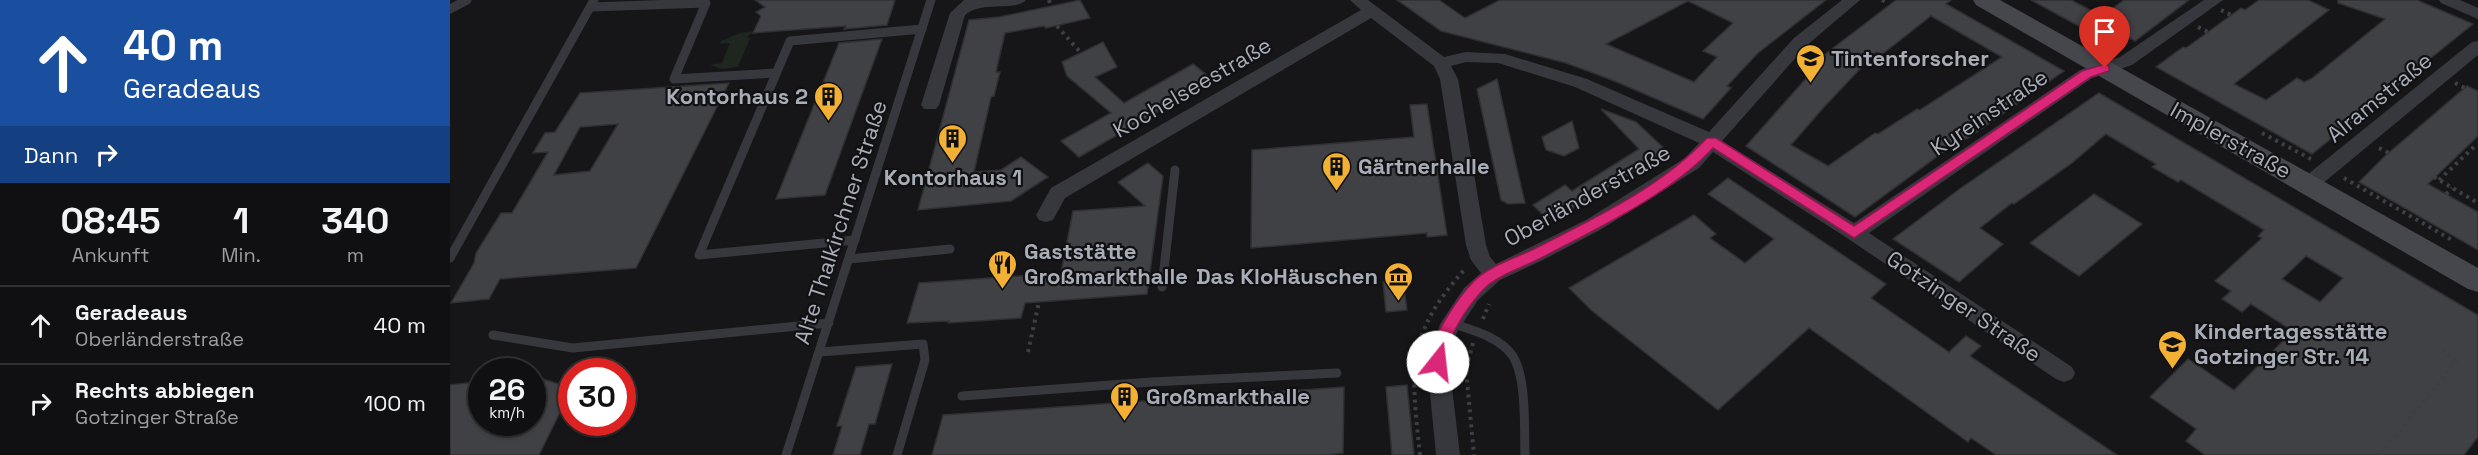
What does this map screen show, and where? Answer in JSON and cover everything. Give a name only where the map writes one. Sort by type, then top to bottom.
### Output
[{"type":"main road","name":"Implerstraße","points":[[1984,0],[2105,68],[2319,176],[2478,281]]},
{"type":"street","points":[[930,105],[958,13],[970,3],[1018,0]]},
{"type":"street","name":"Oberländerstraße","points":[[1448,455],[1438,362],[1451,323],[1471,294],[1493,274],[1593,225],[1692,163],[1800,42],[1852,0]]},
{"type":"street","name":"Kyreinstraße","points":[[1854,233],[2086,74],[2126,61],[2216,0]]},
{"type":"street","points":[[2447,0],[2478,14]]},
{"type":"street","points":[[1365,5],[1441,63],[1449,79],[1476,245],[1481,260],[1493,274]]},
{"type":"street","name":"Kochelseestraße","points":[[1046,215],[1058,193],[1365,5]]},
{"type":"street","name":"Alramstraße","points":[[2319,176],[2478,46]]},
{"type":"street","name":"Gotzinger Straße","points":[[1441,63],[1466,57],[1499,58],[1581,83],[1712,142],[1854,233],[2064,373]]},
{"type":"lane","points":[[450,9],[467,0]]},
{"type":"lane","name":"Alte Thalkirchner Straße","points":[[786,455],[932,0]]},
{"type":"lane","points":[[450,258],[592,4],[706,3],[674,79],[776,73]]},
{"type":"lane","points":[[855,240],[699,255],[790,41],[921,29]]},
{"type":"lane","points":[[1162,287],[1175,170]]},
{"type":"lane","points":[[849,259],[951,249]]},
{"type":"lane","points":[[493,335],[573,348],[829,323]]},
{"type":"lane","points":[[1451,323],[1503,346],[1516,361],[1519,371],[1525,455]]},
{"type":"lane","points":[[820,352],[922,344],[925,360],[897,455]]},
{"type":"lane","points":[[962,396],[1151,382],[1337,372]]},
{"type":"path","points":[[1049,0],[1051,7]]},
{"type":"path","points":[[1057,26],[1081,53]]},
{"type":"path","points":[[2262,133],[2319,176],[2437,230],[2460,246]]},
{"type":"path","points":[[2439,180],[2477,144]]},
{"type":"path","points":[[2434,177],[2478,203]]},
{"type":"path","points":[[2446,194],[2452,188]]},
{"type":"path","points":[[1028,352],[1039,302]]},
{"type":"path","points":[[1474,455],[1466,370],[1476,333],[1490,304]]},
{"type":"path","points":[[2381,455],[2456,361],[2440,349]]},
{"type":"shaded area","points":[[754,31],[747,37],[750,38],[738,67],[722,69],[710,65],[722,63],[730,43],[720,44],[721,41],[740,33]]},
{"type":"building","points":[[755,0],[895,0],[887,25],[753,33],[761,16],[756,12],[765,7]]},
{"type":"building","points":[[1080,0],[1090,18],[1046,28],[1044,26],[1005,33],[996,72],[1000,72],[994,96],[991,97],[974,172],[1001,170],[1021,157],[1048,177],[1011,201],[918,210],[969,20],[999,17]]},
{"type":"building","points":[[1397,0],[1439,0],[1465,18],[1500,0],[1826,0],[1758,53],[1727,86],[1731,88],[1703,119],[1566,63],[1441,31]],"holes":[[[1688,1],[1733,23],[1703,51],[1717,57],[1694,82],[1606,44]]]},
{"type":"building","points":[[1896,0],[1951,0],[1946,4],[2064,71],[1971,136],[1942,153],[1855,217],[1746,146],[1826,56],[1824,55]],"holes":[[[1931,16],[2002,57],[1920,110],[1917,109],[1878,134],[1875,133],[1828,166],[1791,145],[1876,52],[1881,55]]]},
{"type":"building","points":[[2031,0],[2071,0],[2102,16],[2124,0],[2189,0],[2135,41],[2124,35],[2112,44]]},
{"type":"building","points":[[2259,0],[2308,0],[2329,10],[2234,84],[2266,100],[2297,78],[2304,82],[2311,79],[2385,19],[2338,3],[2338,0],[2417,0],[2473,24],[2312,154],[2156,67],[2241,8],[2245,10]]},
{"type":"building","name":"Kontorhaus 2","points":[[882,39],[825,195],[776,199],[839,43]]},
{"type":"building","points":[[1103,42],[1117,67],[1095,77],[1124,103],[1193,64],[1213,80],[1079,157],[1061,141],[1111,113],[1067,76],[1062,62]]},
{"type":"building","points":[[1497,79],[1525,203],[1508,204],[1501,200],[1477,89]]},
{"type":"building","points":[[729,83],[636,268],[500,279],[489,299],[451,303],[474,263],[476,253],[501,213],[512,213],[548,152],[533,153],[545,133],[555,132],[580,93]],"holes":[[[618,124],[590,171],[554,175],[580,127]]]},
{"type":"building","points":[[2467,86],[2478,91],[2478,136],[2428,184],[2478,212],[2478,250],[2359,182],[2385,156]]},
{"type":"building","points":[[2099,93],[2478,315],[2478,437],[2464,455],[2205,455],[2186,441],[2196,429],[2150,397],[2188,359],[2234,390],[2293,331],[2251,304],[2242,312],[2222,299],[2231,291],[2215,281],[2262,238],[2258,236],[2264,230],[2181,180],[2178,182],[2152,167],[2156,164],[2106,134],[2072,163],[2014,204],[2012,203],[1980,228],[2003,244],[1959,282],[1893,239],[1961,188]],"holes":[[[2306,256],[2343,278],[2320,302],[2282,279]]]},
{"type":"building","name":"Gärtnerhalle","points":[[1427,104],[1447,235],[1427,237],[1427,233],[1251,248],[1252,150],[1414,137],[1410,105]]},
{"type":"building","points":[[1601,109],[1636,122],[1667,151],[1562,215],[1546,218],[1533,205],[1565,185],[1572,191],[1639,149]]},
{"type":"building","points":[[1572,121],[1579,148],[1564,156],[1546,150],[1542,137]]},
{"type":"building","points":[[1148,163],[1163,176],[1147,294],[1025,303],[1021,318],[907,323],[919,283],[1061,273],[1073,211],[1145,206],[1118,182]]},
{"type":"building","points":[[1728,178],[1886,284],[1871,298],[1949,352],[1966,336],[1981,346],[1970,356],[2117,455],[1996,455],[1971,438],[1968,442],[1809,328],[1718,410],[1591,310],[1569,288],[1694,215],[1716,234],[1710,238],[1745,263],[1774,239],[1708,194]]},
{"type":"building","points":[[2094,194],[2142,224],[2079,276],[2030,243]]},
{"type":"building","points":[[1403,280],[1407,310],[1386,312],[1383,282]]},
{"type":"building","points":[[892,364],[875,424],[869,424],[860,455],[833,455],[842,426],[837,426],[856,367]]},
{"type":"building","points":[[546,380],[558,384],[558,416],[539,455],[450,455],[450,385],[468,383],[468,436],[546,436]]},
{"type":"building","points":[[1407,385],[1414,455],[1392,455],[1386,387]]},
{"type":"building","name":"Großmarkthalle","points":[[1344,387],[1343,453],[1327,455],[932,455],[943,415]]},
{"type":"place","name":"Tintenforscher","points":[[1810,84]]},
{"type":"place","name":"Kontorhaus 2","points":[[829,122]]},
{"type":"place","name":"Kontorhaus 1","points":[[953,164]]},
{"type":"place","name":"Gärtnerhalle","points":[[1337,192]]},
{"type":"place","name":"Gaststätte Großmarkthalle","points":[[1003,290]]},
{"type":"place","name":"Das KloHäuschen","points":[[1399,302]]},
{"type":"place","name":"Kindertagesstätte Gotzinger Str. 14","points":[[2173,370]]},
{"type":"place","name":"Großmarkthalle","points":[[1125,422]]},
{"type":"route","points":[[1438,362],[1442,345],[1454,317],[1480,284],[1493,274],[1593,225],[1660,184],[1692,163],[1712,142],[1854,233],[2086,74],[2105,68]]}]
